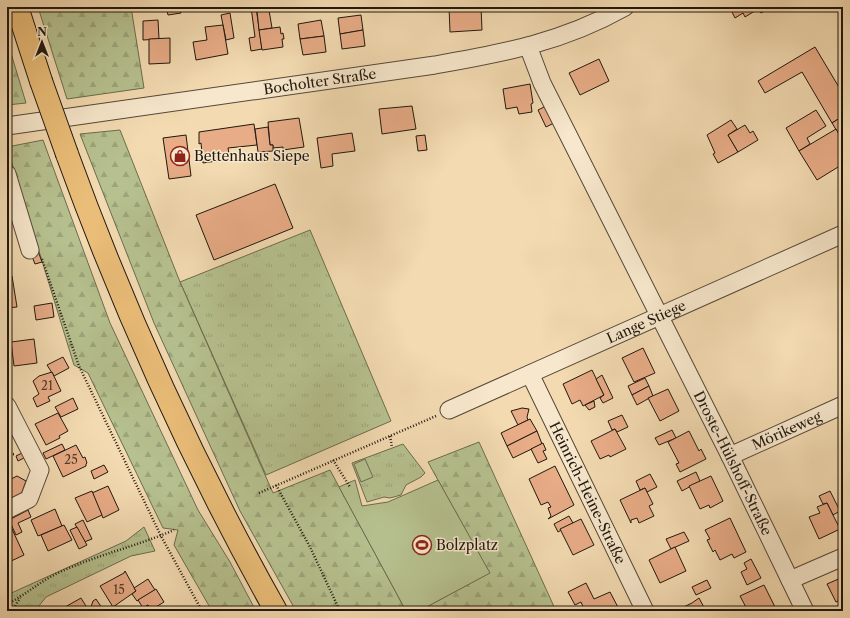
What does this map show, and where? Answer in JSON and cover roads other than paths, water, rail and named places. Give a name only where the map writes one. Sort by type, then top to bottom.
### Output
[{"type":"main road","points":[[17,7],[41,81],[93,227],[166,397],[253,570],[276,611]]},
{"type":"street","name":"Bocholter Straße","points":[[7,126],[503,54],[568,34],[625,7]]},
{"type":"street","name":"Droste-Hülshoff-Straße","points":[[528,46],[542,83],[730,456],[805,611]]},
{"type":"street","points":[[7,174],[28,243]]},
{"type":"street","name":"Lange Stiege","points":[[449,410],[843,234]]},
{"type":"street","name":"Heinrich-Heine-Straße","points":[[530,374],[645,611]]},
{"type":"street","name":"Mörikeweg","points":[[730,456],[843,405]]},
{"type":"street","points":[[7,406],[40,470],[29,499],[7,510]]},
{"type":"street","points":[[790,580],[843,556]]},
{"type":"place","name":"Bettenhaus Siepe","points":[[180,156]]},
{"type":"place","name":"Bolzplatz","points":[[422,545]]}]
